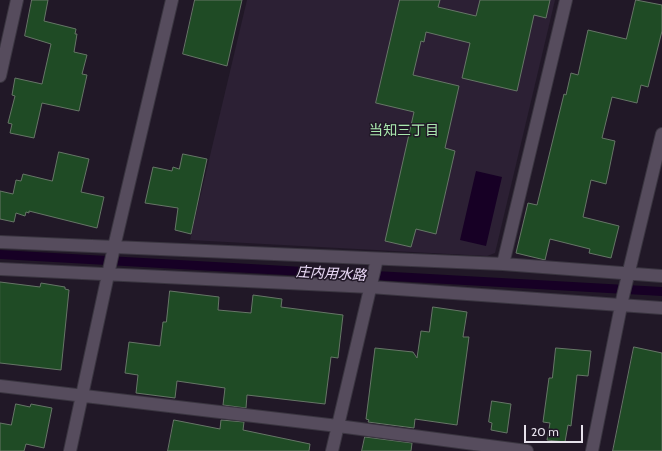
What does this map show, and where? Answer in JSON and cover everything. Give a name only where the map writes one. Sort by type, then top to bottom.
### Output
[{"type":"street","points":[[0,76],[17,0]]},
{"type":"street","points":[[70,451],[113,250],[172,0]]},
{"type":"street","points":[[503,264],[566,0]]},
{"type":"street","points":[[592,451],[627,278],[662,134]]},
{"type":"street","points":[[0,242],[113,250],[376,263],[503,264],[627,278],[662,276]]},
{"type":"street","points":[[332,451],[376,263]]},
{"type":"street","points":[[0,269],[109,271],[371,284],[622,301],[662,308]]},
{"type":"street","points":[[0,386],[338,426],[527,451]]},
{"type":"shaded area","points":[[247,0],[555,0],[495,253],[487,256],[190,240]]},
{"type":"water","points":[[476,171],[502,177],[486,246],[460,240]]},
{"type":"water","name":"庄内用水路","points":[[0,250],[662,287],[662,296],[0,259]]},
{"type":"building","points":[[32,0],[48,0],[44,21],[76,29],[75,34],[77,34],[74,52],[87,55],[82,74],[87,75],[79,111],[42,103],[34,138],[10,133],[12,124],[8,123],[15,96],[12,95],[15,78],[42,84],[51,44],[25,36]]},
{"type":"building","points":[[195,0],[242,0],[227,66],[183,54]]},
{"type":"building","points":[[400,0],[440,0],[438,7],[476,16],[480,0],[550,0],[546,18],[534,15],[517,91],[462,78],[470,43],[426,32],[424,42],[421,41],[413,75],[459,86],[445,148],[455,151],[436,234],[416,229],[411,247],[385,241],[414,112],[376,103]]},
{"type":"building","points":[[636,0],[662,5],[662,31],[648,87],[641,85],[637,103],[612,97],[602,138],[615,141],[606,184],[591,180],[583,217],[619,226],[611,258],[589,253],[590,249],[550,239],[545,260],[516,253],[528,203],[537,205],[564,94],[566,95],[571,73],[578,75],[588,30],[626,39]]},
{"type":"building","points":[[59,152],[89,159],[81,192],[104,197],[97,228],[29,211],[29,213],[26,212],[25,216],[16,213],[14,222],[0,219],[0,191],[13,194],[16,180],[21,181],[23,174],[52,181]]},
{"type":"building","points":[[183,154],[207,159],[191,234],[175,230],[178,208],[145,203],[153,167],[172,171],[173,167],[179,169]]},
{"type":"building","points":[[0,282],[40,287],[41,283],[65,287],[65,289],[69,290],[61,370],[0,363]]},
{"type":"building","points":[[170,291],[219,297],[218,310],[251,313],[253,295],[282,299],[281,307],[343,315],[338,358],[331,357],[325,404],[247,395],[246,408],[223,405],[225,388],[177,381],[175,398],[136,393],[138,375],[125,373],[129,342],[160,346],[163,322],[166,322]]},
{"type":"building","points":[[433,307],[467,312],[463,337],[469,337],[457,425],[415,419],[414,428],[368,422],[369,420],[366,419],[375,348],[413,352],[417,358],[421,331],[429,332]]},
{"type":"building","points":[[634,347],[662,353],[662,451],[613,451]]},
{"type":"building","points":[[556,348],[591,351],[588,376],[577,375],[571,426],[568,425],[565,442],[547,440],[550,423],[543,422],[549,378],[552,378]]},
{"type":"building","points":[[492,401],[511,404],[507,433],[491,430],[492,423],[489,422]]},
{"type":"building","points":[[16,404],[30,407],[31,404],[52,408],[44,448],[26,444],[24,451],[0,451],[0,423],[11,425]]},
{"type":"building","points":[[174,420],[220,429],[221,420],[244,422],[243,430],[310,444],[309,451],[168,451]]},
{"type":"building","points":[[365,437],[412,443],[411,451],[362,451]]},
{"type":"district","name":"当知三丁目","points":[[404,131]]}]
